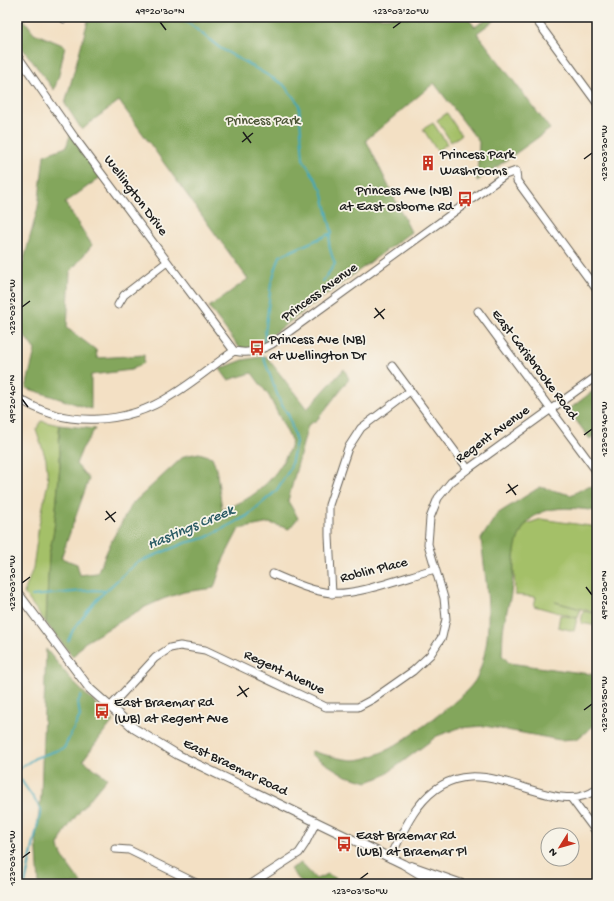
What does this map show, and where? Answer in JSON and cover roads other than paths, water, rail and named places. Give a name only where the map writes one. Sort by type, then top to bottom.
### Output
[{"type":"street","points":[[534,17],[597,103]]},
{"type":"street","name":"Wellington Drive","points":[[17,56],[70,132],[234,351]]},
{"type":"street","name":"Princess Avenue","points":[[234,351],[244,353],[260,351],[272,344],[421,234],[505,175],[516,171],[517,180],[597,290]]},
{"type":"street","points":[[118,305],[124,295],[167,262]]},
{"type":"street","name":"East Carisbrooke Road","points":[[478,311],[597,472]]},
{"type":"street","points":[[17,397],[38,408],[67,417],[87,420],[130,415],[143,411],[173,395],[234,351]]},
{"type":"street","points":[[392,366],[468,468]]},
{"type":"street","name":"Regent Avenue","points":[[109,708],[155,658],[170,648],[180,646],[205,650],[326,707],[358,707],[373,699],[413,671],[430,655],[442,638],[446,619],[444,598],[428,544],[430,518],[438,498],[451,482],[468,468],[597,376]]},
{"type":"street","points":[[332,594],[329,505],[348,448],[361,428],[410,391]]},
{"type":"street","name":"Roblin Place","points":[[273,574],[320,592],[332,594],[350,593],[435,568]]},
{"type":"street","name":"East Braemar Road","points":[[17,592],[81,679],[109,708],[135,729],[164,747],[403,864],[423,876],[442,884]]},
{"type":"street","points":[[390,858],[418,807],[437,788],[448,783],[468,777],[480,776],[547,794],[571,798],[594,792],[597,789]]},
{"type":"street","points":[[571,798],[597,833]]},
{"type":"street","points":[[251,884],[299,853],[316,822]]},
{"type":"street","points":[[115,849],[129,850],[198,884]]},
{"type":"street","name":"East Braemar Road","points":[[403,864],[432,872],[462,884]]},
{"type":"waterway","name":"Hastings Creek","points":[[181,17],[220,48],[283,84],[299,104],[303,159],[322,190],[332,233],[280,256],[271,283],[264,343]]},
{"type":"waterway","points":[[323,281],[335,264],[329,245],[331,234]]},
{"type":"waterway","name":"Hastings Creek","points":[[68,641],[73,630],[96,600],[136,563],[185,543],[205,538],[247,516],[276,491],[290,469],[296,442],[289,416],[280,402],[263,356]]},
{"type":"waterway","points":[[32,596],[94,590],[105,591]]},
{"type":"waterway","points":[[17,770],[35,758],[64,748],[80,716],[78,702],[81,696]]},
{"type":"waterway","points":[[21,780],[41,809],[25,884]]},
{"type":"place","name":"Princess Park Washrooms","points":[[428,163]]},
{"type":"place","name":"Princess Ave (NB) at East Osborne Rd","points":[[465,199]]},
{"type":"place","name":"Princess Ave (NB) at Wellington Dr","points":[[257,348]]},
{"type":"place","name":"East Braemar Rd (WB) at Regent Ave","points":[[102,711]]},
{"type":"place","name":"East Braemar Rd (WB) at Braemar Pl","points":[[344,844]]},
{"type":"park label","name":"Princess Park","points":[[263,121]]}]
